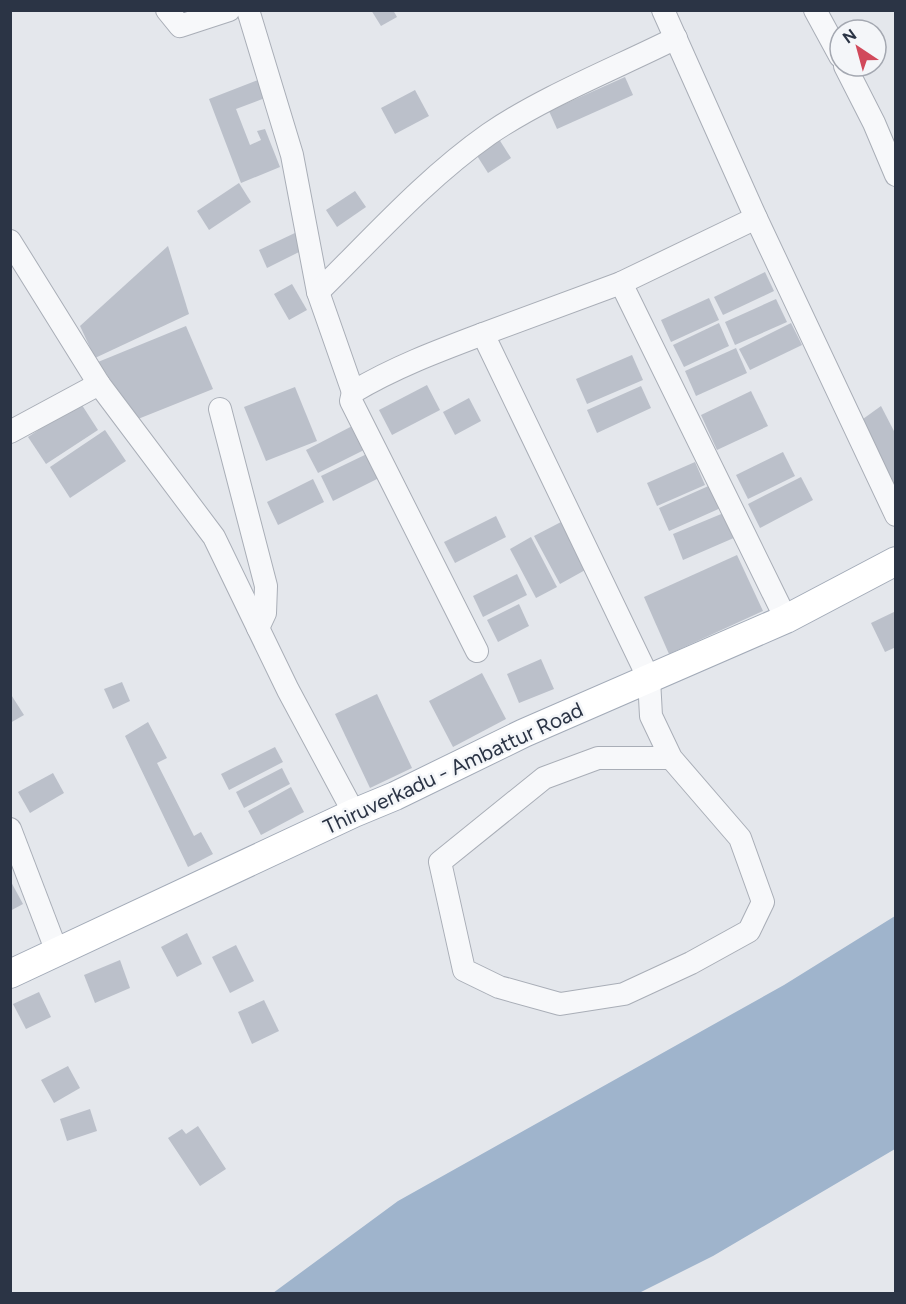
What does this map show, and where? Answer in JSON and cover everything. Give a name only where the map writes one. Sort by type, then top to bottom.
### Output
[{"type":"main road","name":"Thiruverkadu - Ambattur Road","points":[[10,974],[354,813],[649,679],[786,620],[896,561]]},
{"type":"street","points":[[167,10],[180,26],[229,10]]},
{"type":"street","points":[[248,10],[292,154],[318,292],[353,392],[353,408],[477,651]]},
{"type":"street","points":[[663,10],[756,218],[896,515]]},
{"type":"street","points":[[815,10],[828,34]]},
{"type":"street","points":[[318,292],[447,165],[491,133],[540,105],[676,39]]},
{"type":"street","points":[[851,78],[874,123],[896,175]]},
{"type":"street","points":[[353,392],[415,359],[621,283],[756,218]]},
{"type":"street","points":[[10,241],[16,264],[99,384],[214,537],[258,628],[354,813]]},
{"type":"street","points":[[621,283],[786,620]]},
{"type":"street","points":[[483,334],[649,679],[651,716],[671,758],[740,838],[762,902],[749,931],[691,963],[624,994],[560,1004],[499,987],[464,970],[440,862],[544,778],[598,758],[671,758]]},
{"type":"street","points":[[10,432],[99,384]]},
{"type":"street","points":[[220,409],[266,586],[265,613],[258,628]]},
{"type":"street","points":[[10,829],[57,952]]},
{"type":"water","points":[[895,916],[895,1149],[713,1256],[639,1293],[273,1293],[398,1201],[784,985]]},
{"type":"building","points":[[371,10],[393,10],[397,17],[381,26]]},
{"type":"building","points":[[625,77],[633,95],[557,129],[549,111]]},
{"type":"building","points":[[258,80],[265,98],[236,109],[250,145],[261,140],[257,131],[265,129],[280,167],[241,183],[209,99]]},
{"type":"building","points":[[415,90],[429,116],[395,134],[381,108]]},
{"type":"building","points":[[497,136],[511,158],[488,173],[474,151]]},
{"type":"building","points":[[239,183],[251,202],[209,230],[197,211]]},
{"type":"building","points":[[355,191],[366,207],[337,227],[326,210]]},
{"type":"building","points":[[297,232],[305,249],[267,268],[259,250]]},
{"type":"building","points":[[168,246],[189,314],[95,358],[80,326]]},
{"type":"building","points":[[765,272],[774,291],[723,315],[714,297]]},
{"type":"building","points":[[292,284],[307,310],[289,320],[274,294]]},
{"type":"building","points":[[709,298],[719,320],[671,342],[661,320]]},
{"type":"building","points":[[776,299],[787,322],[735,345],[725,322]]},
{"type":"building","points":[[719,323],[729,346],[684,367],[673,345]]},
{"type":"building","points":[[791,323],[802,345],[750,370],[739,349]]},
{"type":"building","points":[[186,326],[213,389],[138,419],[98,362]]},
{"type":"building","points":[[736,348],[747,373],[696,396],[685,371]]},
{"type":"building","points":[[632,355],[643,380],[587,404],[576,379]]},
{"type":"building","points":[[427,385],[440,410],[392,435],[379,410]]},
{"type":"building","points":[[641,386],[651,408],[597,433],[587,410]]},
{"type":"building","points":[[295,387],[317,441],[266,461],[244,407]]},
{"type":"building","points":[[751,391],[768,426],[717,450],[701,415]]},
{"type":"building","points":[[469,398],[481,421],[455,435],[443,412]]},
{"type":"building","points":[[80,402],[98,430],[46,464],[28,437]]},
{"type":"building","points":[[881,406],[896,435],[896,492],[863,419]]},
{"type":"building","points":[[358,423],[370,447],[318,473],[306,450]]},
{"type":"building","points":[[105,430],[126,461],[70,498],[50,467]]},
{"type":"building","points":[[371,452],[383,476],[333,501],[321,476]]},
{"type":"building","points":[[783,452],[795,476],[748,499],[736,475]]},
{"type":"building","points":[[695,462],[705,485],[657,506],[647,483]]},
{"type":"building","points":[[801,477],[813,500],[760,528],[748,504]]},
{"type":"building","points":[[313,479],[324,502],[278,525],[267,502]]},
{"type":"building","points":[[713,484],[723,507],[669,531],[659,508]]},
{"type":"building","points":[[726,512],[736,537],[683,560],[673,534]]},
{"type":"building","points":[[496,516],[506,537],[455,563],[444,542]]},
{"type":"building","points":[[561,522],[587,569],[560,584],[534,536]]},
{"type":"building","points":[[531,537],[557,587],[536,598],[510,549]]},
{"type":"building","points":[[737,555],[763,611],[669,654],[644,597]]},
{"type":"building","points":[[517,574],[527,595],[483,617],[473,596]]},
{"type":"building","points":[[519,604],[529,626],[498,642],[487,620]]},
{"type":"building","points":[[896,611],[896,647],[885,652],[871,623]]},
{"type":"building","points":[[541,659],[554,689],[519,703],[507,674]]},
{"type":"building","points":[[482,673],[506,719],[453,747],[429,701]]},
{"type":"building","points":[[122,682],[130,701],[113,709],[104,689]]},
{"type":"building","points":[[10,693],[24,715],[10,723]]},
{"type":"building","points":[[377,694],[412,768],[370,788],[335,714]]},
{"type":"building","points":[[148,722],[167,758],[157,763],[194,836],[201,832],[213,854],[188,867],[125,736]]},
{"type":"building","points":[[275,747],[283,762],[229,790],[221,774]]},
{"type":"building","points":[[282,768],[290,784],[244,808],[236,792]]},
{"type":"building","points":[[53,773],[64,793],[30,813],[18,792]]},
{"type":"building","points":[[291,787],[304,812],[261,835],[248,811]]},
{"type":"building","points":[[10,880],[23,904],[10,911]]},
{"type":"building","points":[[187,933],[202,964],[177,977],[161,947]]},
{"type":"building","points":[[236,945],[254,981],[230,993],[212,957]]},
{"type":"building","points":[[120,960],[130,988],[95,1003],[84,975]]},
{"type":"building","points":[[39,992],[51,1017],[26,1029],[13,1004]]},
{"type":"building","points":[[264,1000],[279,1031],[252,1044],[238,1012]]},
{"type":"building","points":[[68,1066],[80,1088],[54,1103],[41,1080]]},
{"type":"building","points":[[90,1109],[97,1131],[67,1141],[60,1119]]},
{"type":"building","points":[[198,1126],[226,1169],[200,1186],[168,1138],[182,1129],[186,1134]]}]
